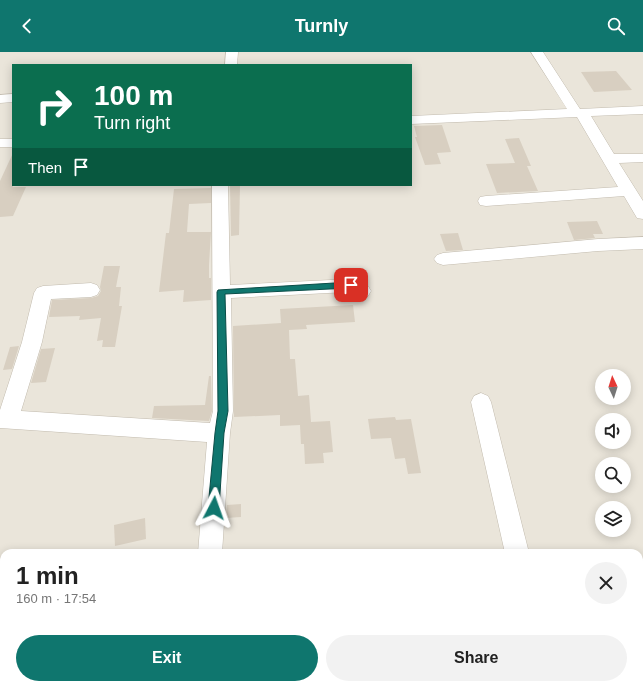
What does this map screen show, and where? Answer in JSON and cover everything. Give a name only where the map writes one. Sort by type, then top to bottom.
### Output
[{"type":"street","points":[[231,64],[232,52]]},
{"type":"street","points":[[537,52],[579,113],[643,214]]},
{"type":"street","points":[[0,99],[12,98]]},
{"type":"street","points":[[412,120],[643,110]]},
{"type":"street","points":[[0,143],[12,143]]},
{"type":"street","points":[[608,159],[643,158]]},
{"type":"street","points":[[210,549],[219,433],[223,411],[220,186]]},
{"type":"street","points":[[486,201],[629,191]]},
{"type":"street","points":[[443,259],[598,244],[643,243]]},
{"type":"street","points":[[221,292],[351,285],[362,291]]},
{"type":"street","points":[[92,290],[43,293],[32,342],[4,419],[219,433]]},
{"type":"street","points":[[480,402],[516,549]]},
{"type":"shaded area","points":[[0,52],[643,52],[643,549],[0,549]]},
{"type":"building","points":[[616,71],[632,90],[594,92],[581,72]]},
{"type":"building","points":[[442,125],[451,152],[437,153],[441,164],[425,165],[415,137],[417,137],[414,126]]},
{"type":"building","points":[[519,138],[531,166],[527,166],[538,191],[497,193],[486,164],[515,163],[505,139]]},
{"type":"building","points":[[12,155],[12,186],[26,187],[13,216],[0,217],[0,181]]},
{"type":"building","points":[[230,186],[240,186],[239,235],[231,236]]},
{"type":"building","points":[[211,188],[211,203],[189,204],[187,232],[211,232],[209,278],[211,278],[211,300],[183,302],[184,290],[159,292],[166,233],[169,233],[174,189]]},
{"type":"building","points":[[597,221],[603,234],[593,234],[595,238],[574,240],[567,222]]},
{"type":"building","points":[[458,233],[463,250],[446,251],[440,234]]},
{"type":"building","points":[[104,266],[120,266],[116,287],[121,287],[119,306],[122,306],[115,347],[102,347],[103,340],[97,341],[101,318],[79,320],[80,316],[49,317],[52,300],[91,298],[98,296],[101,291],[100,287]]},
{"type":"building","points":[[353,305],[355,322],[306,325],[307,329],[289,330],[290,359],[295,359],[298,396],[309,395],[311,422],[330,421],[333,452],[323,453],[324,463],[305,464],[304,444],[301,444],[300,425],[280,426],[280,415],[234,417],[233,326],[281,323],[280,309]]},
{"type":"building","points":[[19,346],[12,369],[3,370],[10,347]]},
{"type":"building","points":[[55,348],[46,382],[31,383],[41,349]]},
{"type":"building","points":[[209,376],[211,376],[212,411],[209,421],[152,418],[154,406],[205,405]]},
{"type":"building","points":[[395,417],[396,420],[411,419],[421,473],[408,474],[405,458],[395,459],[391,438],[371,439],[368,419]]},
{"type":"building","points":[[241,504],[241,517],[226,518],[227,505]]},
{"type":"building","points":[[145,518],[146,539],[115,546],[114,525]]},
{"type":"route","points":[[214,508],[219,433],[223,411],[221,292],[351,285]]}]
